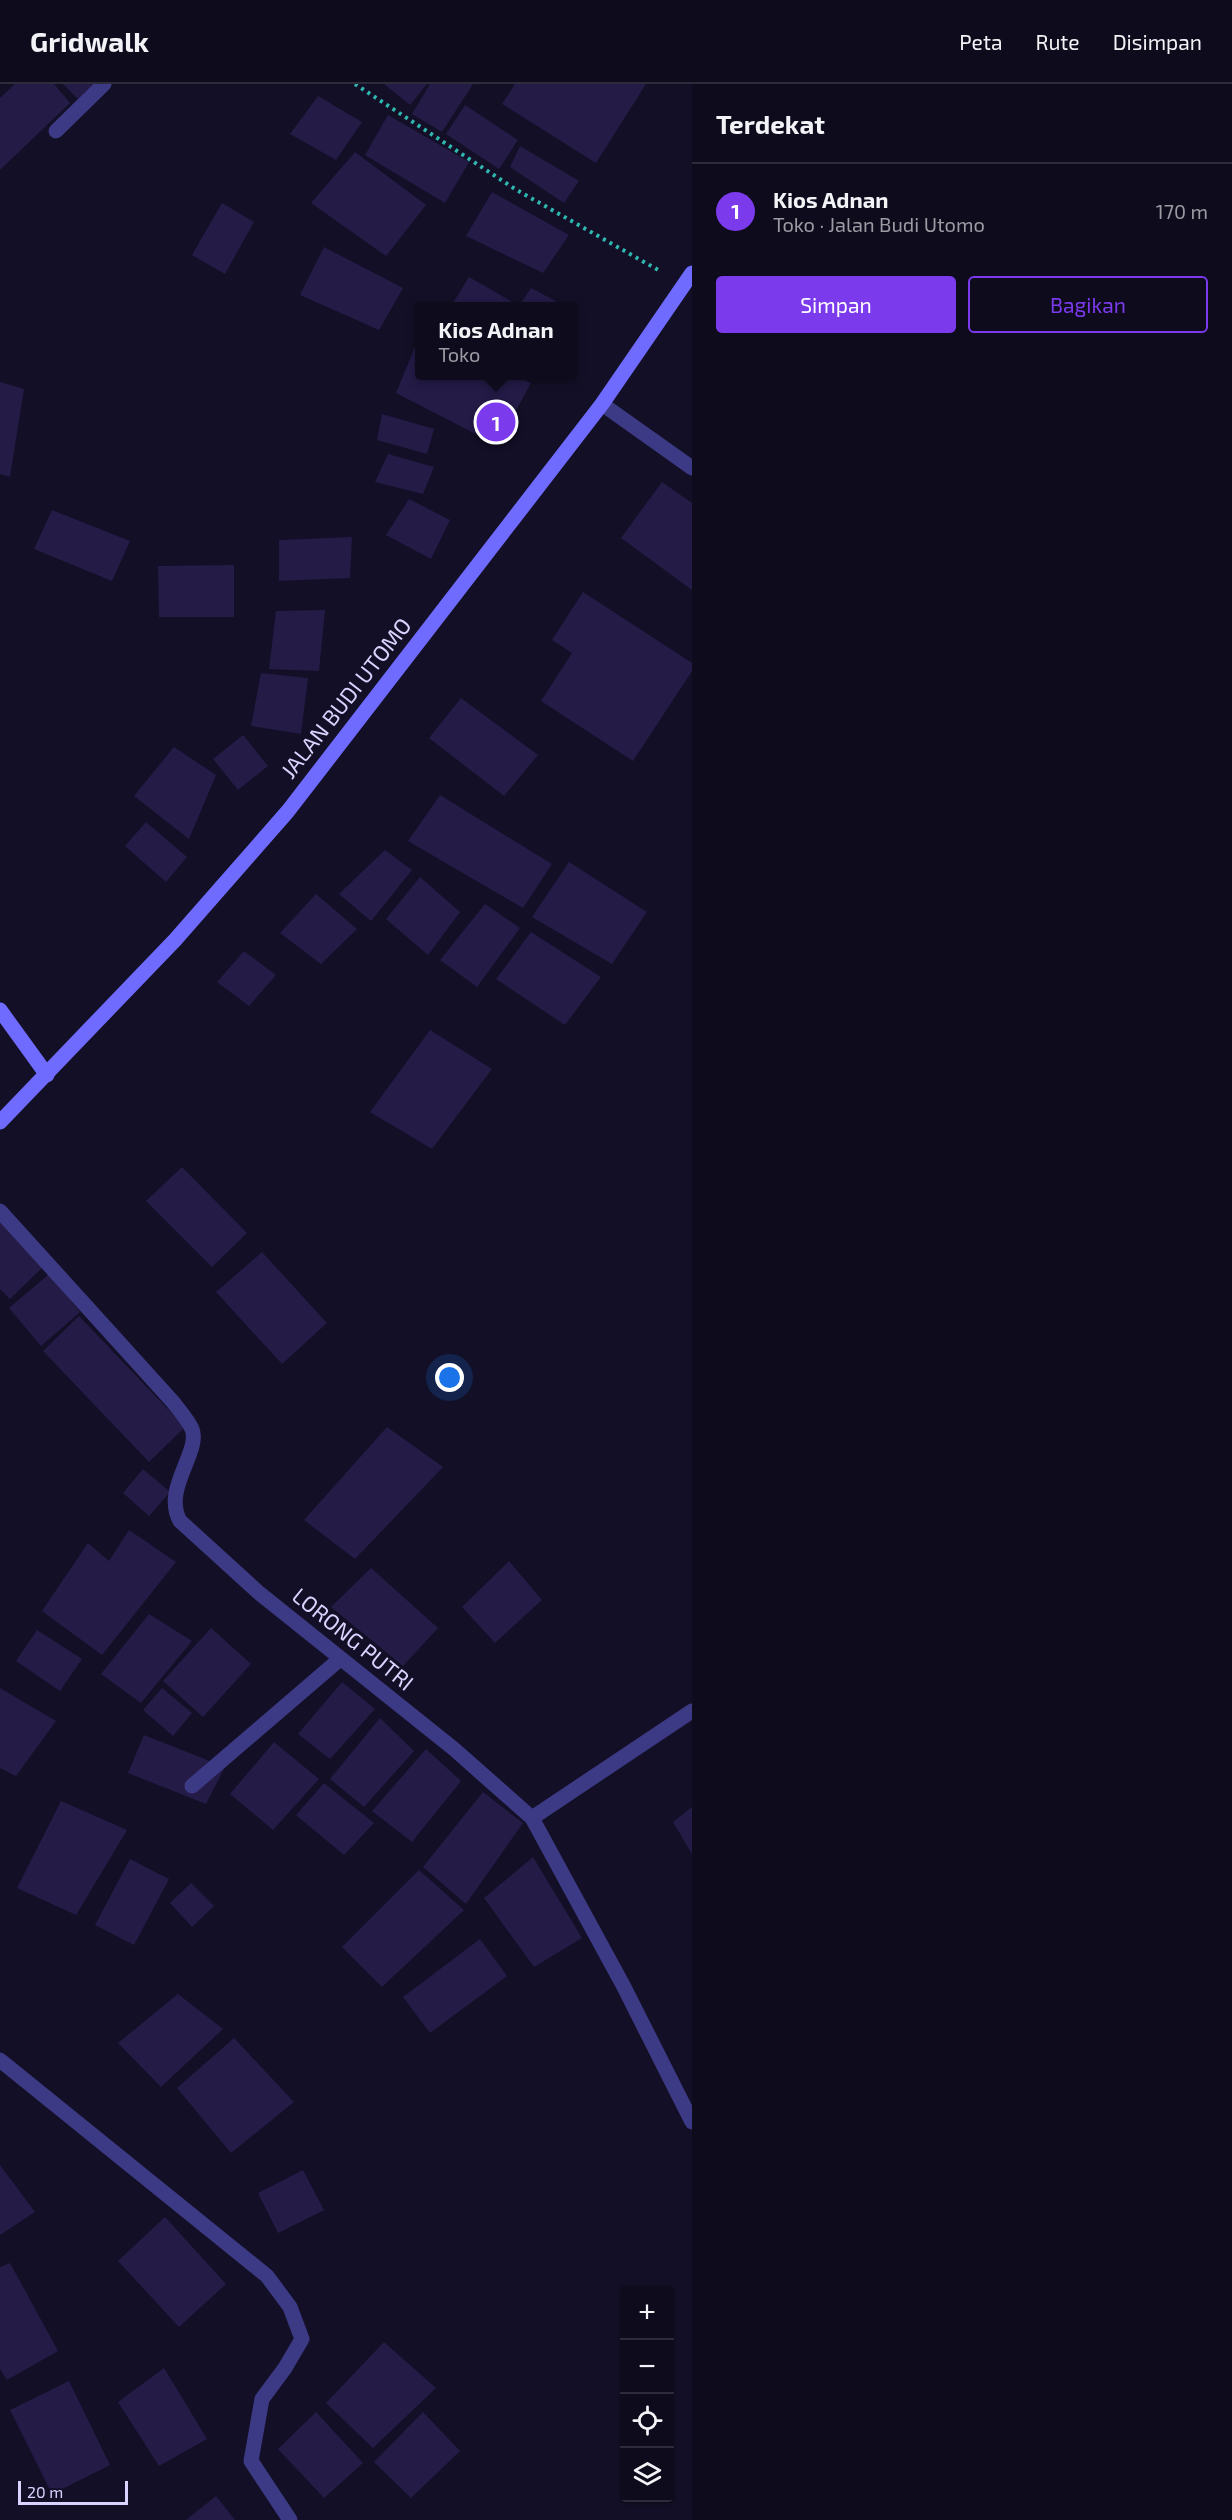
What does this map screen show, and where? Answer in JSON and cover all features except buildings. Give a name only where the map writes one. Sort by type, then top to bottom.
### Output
[{"type":"main road","name":"JALAN BUDI UTOMO","points":[[3,1113],[47,1076],[175,940],[288,811],[602,404],[688,279]]},
{"type":"main road","points":[[0,1010],[47,1076]]},
{"type":"street","points":[[56,130],[104,84]]},
{"type":"street","points":[[602,404],[692,468]]},
{"type":"street","name":"LORONG PUTRI","points":[[0,1210],[173,1402],[192,1429],[191,1443],[175,1493],[175,1506],[180,1521],[258,1592],[454,1749],[532,1818],[624,1987],[692,2122]]},
{"type":"street","points":[[192,1786],[340,1659]]},
{"type":"street","points":[[532,1818],[692,1711]]},
{"type":"street","points":[[0,2060],[267,2277],[290,2307],[302,2339],[285,2368],[262,2399],[251,2461],[290,2520]]},
{"type":"path","points":[[354,84],[515,189],[688,279]]},
{"type":"place","name":"Kios Adnan","points":[[496,422]]}]
